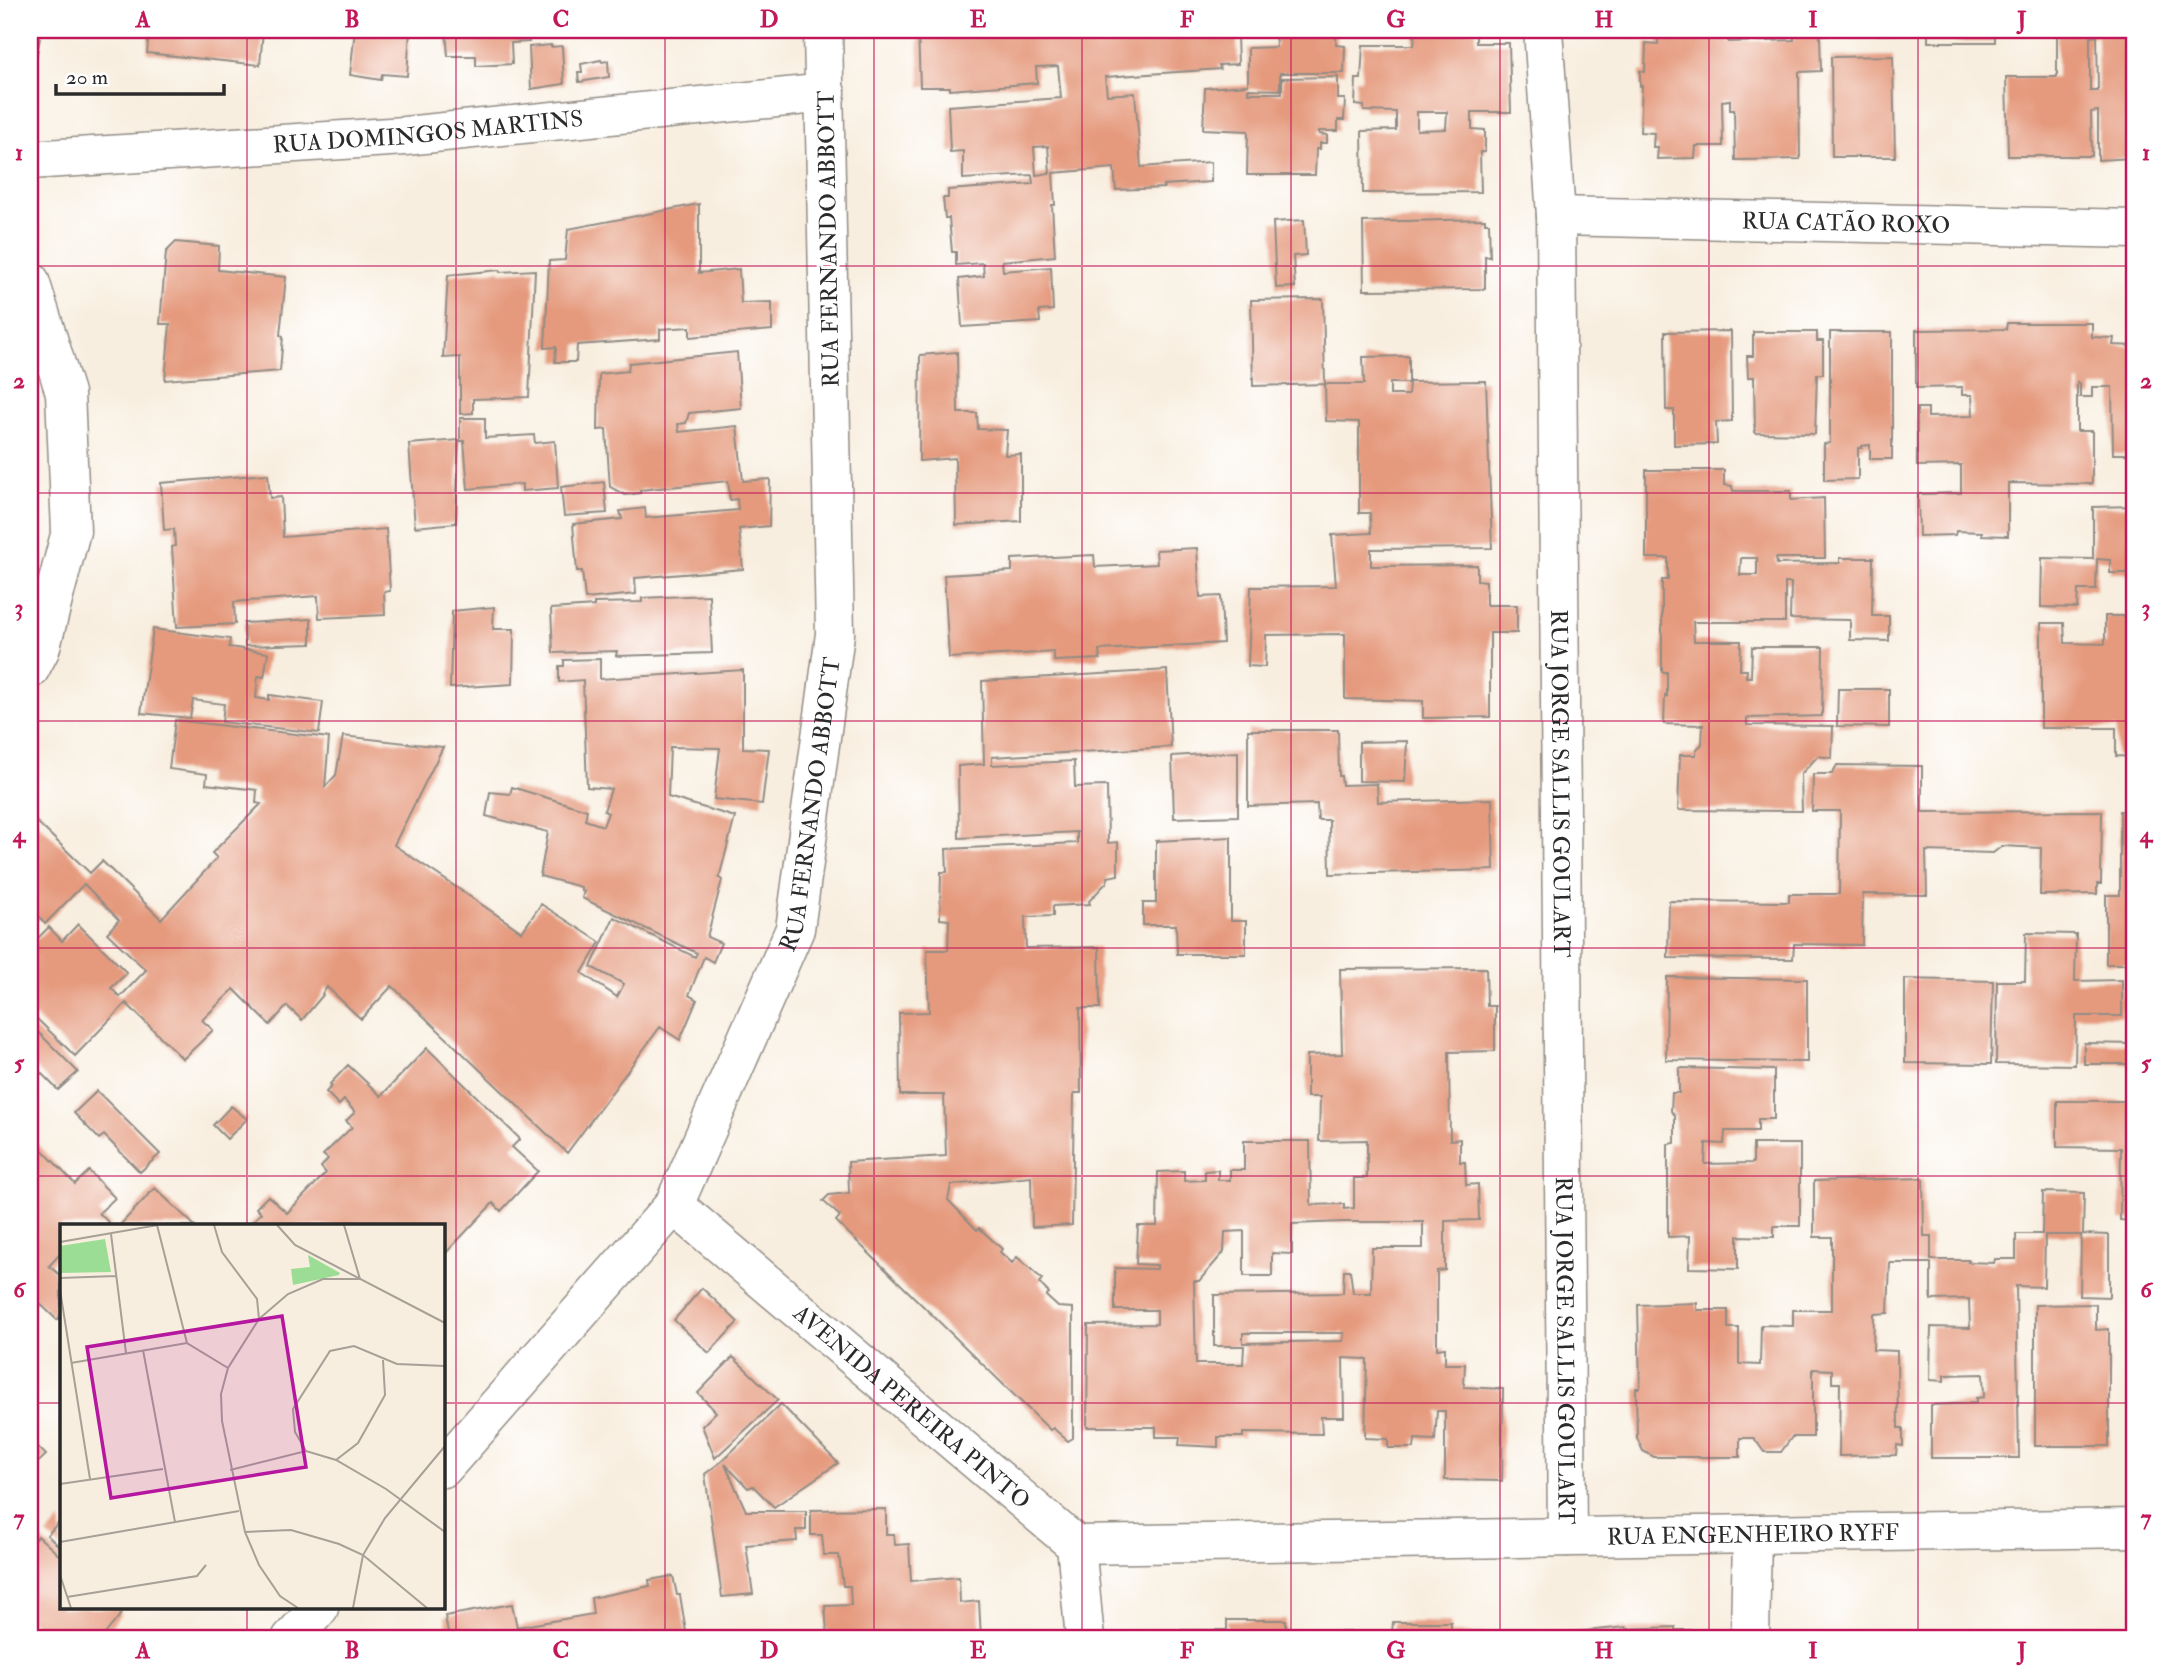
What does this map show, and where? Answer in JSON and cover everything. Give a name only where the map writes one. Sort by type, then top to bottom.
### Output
[{"type":"street","name":"RUA FERNANDO ABBOTT","points":[[444,1467],[674,1205],[795,929],[835,634],[823,30]]},
{"type":"street","name":"RUA JORGE SALLIS GOULART","points":[[1543,30],[1556,216],[1567,1537]]},
{"type":"street","name":"RUA DOMINGOS MARTINS","points":[[30,160],[405,136],[826,93]]},
{"type":"street","name":"RUA CATÃO ROXO","points":[[1556,216],[2135,229]]},
{"type":"street","points":[[30,281],[65,393],[71,531],[40,650],[30,669]]},
{"type":"street","name":"AVENIDA PEREIRA PINTO","points":[[674,1205],[1076,1545]]},
{"type":"street","name":"RUA ENGENHEIRO RYFF","points":[[1076,1545],[2135,1528]]},
{"type":"street","points":[[1750,1639],[1752,1534]]},
{"type":"street","points":[[1076,1545],[1085,1639]]},
{"type":"street","points":[[292,1639],[317,1610]]},
{"type":"building","points":[[149,30],[263,30],[260,65],[147,53]]},
{"type":"building","points":[[355,30],[410,30],[407,76],[382,74],[381,80],[350,75]]},
{"type":"building","points":[[446,30],[528,30],[529,42],[511,43],[512,64],[476,66],[476,56],[448,56]]},
{"type":"building","points":[[918,30],[1230,30],[1230,37],[1237,36],[1238,64],[1219,65],[1220,69],[1105,77],[1107,95],[1135,93],[1141,167],[1211,162],[1211,182],[1116,190],[1114,168],[1053,173],[1055,256],[1002,261],[1003,271],[1051,267],[1053,310],[1039,311],[1040,322],[962,327],[959,279],[984,276],[983,263],[956,265],[956,252],[952,252],[949,218],[945,218],[943,198],[948,198],[948,190],[1033,184],[1032,175],[963,179],[963,151],[950,152],[948,106],[1061,98],[1058,66],[1036,67],[1037,83],[950,90],[950,87],[920,87]],"holes":[[[1048,146],[1050,173],[1036,175],[1034,147]]]},
{"type":"building","points":[[1275,30],[1336,30],[1336,45],[1345,46],[1344,73],[1280,73],[1280,90],[1248,89],[1248,93],[1282,93],[1282,78],[1338,77],[1338,99],[1345,99],[1344,120],[1338,120],[1338,131],[1319,131],[1319,134],[1327,135],[1327,143],[1320,143],[1320,149],[1316,149],[1315,175],[1247,175],[1248,131],[1203,129],[1205,88],[1248,85],[1248,48],[1276,47]]},
{"type":"building","points":[[1415,30],[1476,30],[1476,43],[1509,43],[1511,112],[1472,112],[1472,129],[1485,130],[1485,152],[1480,152],[1481,192],[1363,193],[1362,131],[1396,130],[1396,112],[1364,111],[1364,106],[1355,105],[1356,79],[1361,79],[1363,45],[1414,45]],"holes":[[[1417,112],[1447,112],[1446,129],[1417,130]]]},
{"type":"building","points":[[1659,30],[1728,30],[1728,42],[1794,40],[1794,35],[1781,35],[1782,30],[1912,30],[1912,34],[1820,35],[1821,71],[1799,72],[1800,159],[1735,160],[1734,110],[1730,110],[1730,100],[1722,101],[1723,146],[1696,146],[1695,158],[1657,159],[1658,147],[1653,147],[1654,133],[1640,132],[1640,71],[1645,72],[1646,43],[1658,44]]},
{"type":"building","points":[[1928,30],[1995,30],[1995,42],[1928,42]]},
{"type":"building","points":[[2057,30],[2135,31],[2135,187],[2132,187],[2132,158],[2098,160],[2098,111],[2091,112],[2092,156],[2008,156],[2006,77],[2057,77]],"holes":[[[2097,36],[2098,91],[2090,91],[2090,37]]]},
{"type":"building","points":[[30,36],[40,38],[34,69],[30,68]]},
{"type":"building","points":[[562,46],[564,84],[531,89],[529,47]]},
{"type":"building","points":[[1893,56],[1895,157],[1832,157],[1831,57]]},
{"type":"building","points":[[608,61],[609,77],[579,82],[581,64]]},
{"type":"building","points":[[699,204],[699,273],[739,269],[741,303],[772,302],[772,330],[690,337],[690,327],[660,329],[660,339],[577,345],[576,362],[555,362],[556,347],[545,348],[549,261],[565,260],[568,229]]},
{"type":"building","points":[[1485,219],[1485,223],[1489,223],[1490,257],[1485,256],[1485,289],[1364,290],[1363,222]]},
{"type":"building","points":[[1304,220],[1306,255],[1293,256],[1295,287],[1276,288],[1273,222]]},
{"type":"building","points":[[176,242],[219,246],[218,270],[286,277],[280,335],[283,336],[280,371],[165,380],[170,324],[160,324],[166,252]]},
{"type":"building","points":[[535,270],[529,397],[473,399],[473,413],[460,414],[460,357],[443,358],[448,275]]},
{"type":"building","points":[[1323,299],[1325,384],[1253,386],[1251,300]]},
{"type":"building","points":[[2007,323],[2092,323],[2092,337],[2114,338],[2113,345],[2135,346],[2135,454],[2113,454],[2112,387],[2092,387],[2092,397],[2080,397],[2080,383],[2077,382],[2077,431],[2092,431],[2092,484],[2008,483],[2008,536],[1956,531],[1955,535],[1919,536],[1918,494],[1961,493],[1961,465],[1917,466],[1917,408],[1928,408],[1928,417],[1973,416],[1972,395],[1962,395],[1962,387],[1916,388],[1916,330],[2006,329]]},
{"type":"building","points":[[1731,331],[1732,421],[1716,422],[1717,444],[1674,445],[1674,410],[1666,410],[1665,332]]},
{"type":"building","points":[[1753,332],[1817,332],[1817,341],[1823,341],[1823,374],[1817,374],[1815,434],[1755,433],[1754,377],[1748,377],[1747,356],[1753,356]]},
{"type":"building","points":[[1830,332],[1892,332],[1892,459],[1870,459],[1870,445],[1858,448],[1858,479],[1824,480],[1824,444],[1830,443]]},
{"type":"building","points":[[737,352],[741,408],[689,413],[686,423],[678,424],[679,432],[737,426],[743,481],[770,479],[769,526],[739,529],[743,569],[635,578],[636,594],[585,599],[582,571],[577,571],[573,524],[622,519],[620,511],[645,508],[646,518],[738,510],[737,499],[730,500],[728,481],[640,490],[640,493],[625,495],[610,487],[606,429],[598,430],[599,374],[628,371],[629,363]]},
{"type":"building","points":[[957,352],[958,413],[977,413],[978,429],[1007,430],[1005,455],[1021,454],[1021,521],[956,525],[955,458],[919,461],[920,355]]},
{"type":"building","points":[[1409,356],[1409,382],[1486,381],[1492,548],[1371,549],[1371,566],[1477,565],[1477,580],[1486,581],[1486,605],[1517,605],[1517,633],[1490,633],[1490,717],[1423,718],[1423,701],[1345,699],[1345,634],[1266,635],[1265,667],[1248,666],[1251,587],[1336,586],[1332,535],[1371,533],[1370,513],[1359,513],[1359,422],[1326,421],[1325,384],[1364,384],[1363,357]],"holes":[[[1390,383],[1409,383],[1408,395],[1390,395]]]},
{"type":"building","points":[[460,418],[485,418],[485,438],[534,435],[535,443],[555,441],[558,488],[522,491],[522,484],[468,489],[464,441],[460,441]]},
{"type":"building","points":[[459,440],[456,523],[415,527],[409,444]]},
{"type":"building","points":[[1646,470],[1724,470],[1724,485],[1732,486],[1733,491],[1791,491],[1791,500],[1824,498],[1825,558],[1776,558],[1777,564],[1840,563],[1840,558],[1873,558],[1872,616],[1889,616],[1889,641],[1850,640],[1850,620],[1790,619],[1791,583],[1785,583],[1785,622],[1693,622],[1694,641],[1741,641],[1740,670],[1747,670],[1746,677],[1751,677],[1752,647],[1823,647],[1822,716],[1747,718],[1747,725],[1833,726],[1832,758],[1818,756],[1801,774],[1802,811],[1678,810],[1680,755],[1696,755],[1696,750],[1702,744],[1703,725],[1664,724],[1667,672],[1662,672],[1662,580],[1668,580],[1668,558],[1646,558]],"holes":[[[1741,558],[1757,558],[1757,575],[1740,575]]]},
{"type":"building","points":[[268,474],[270,498],[281,497],[283,537],[386,529],[390,591],[384,592],[385,615],[319,618],[318,596],[234,602],[235,624],[177,627],[172,547],[175,546],[174,529],[164,530],[161,483]]},
{"type":"building","points":[[604,482],[607,513],[564,516],[561,487]]},
{"type":"building","points":[[2135,506],[2135,573],[2110,573],[2110,560],[2097,559],[2096,590],[2078,590],[2077,608],[2041,607],[2042,558],[2093,559],[2093,507]]},
{"type":"building","points":[[1197,548],[1200,597],[1221,596],[1223,643],[1099,650],[1100,659],[1054,661],[1054,652],[949,658],[944,575],[1012,571],[1012,559],[1094,555],[1095,567],[1157,564],[1156,550]]},
{"type":"building","points":[[709,595],[712,653],[616,656],[617,651],[553,653],[551,609],[594,606],[594,603],[642,602],[642,598]]},
{"type":"building","points":[[494,607],[493,629],[514,629],[513,684],[450,688],[452,611]]},
{"type":"building","points":[[2105,616],[2135,616],[2135,757],[2116,756],[2116,728],[2041,728],[2041,623],[2064,623],[2065,643],[2105,644]]},
{"type":"building","points":[[311,619],[311,644],[245,646],[244,623]]},
{"type":"building","points":[[153,629],[230,639],[229,647],[268,653],[264,677],[258,676],[256,698],[269,700],[269,695],[323,702],[319,733],[222,722],[224,704],[193,700],[190,718],[141,713]]},
{"type":"building","points":[[600,659],[600,679],[743,670],[743,748],[769,749],[762,804],[714,799],[720,748],[670,747],[668,797],[735,817],[707,937],[721,943],[713,962],[704,957],[689,995],[697,1000],[680,1040],[660,1027],[567,1153],[392,986],[361,1019],[327,987],[302,1020],[287,1006],[270,1025],[234,989],[202,1020],[213,1030],[183,1059],[126,1003],[75,1056],[30,1012],[30,938],[34,942],[49,927],[62,941],[78,924],[127,973],[111,988],[120,997],[146,970],[107,933],[119,920],[84,884],[45,924],[39,917],[30,927],[30,826],[35,820],[90,873],[102,861],[161,919],[217,858],[212,853],[261,804],[256,803],[257,790],[206,784],[207,774],[169,769],[175,720],[329,738],[325,787],[336,775],[343,736],[443,747],[394,845],[522,932],[541,904],[600,942],[582,973],[617,997],[624,984],[591,967],[614,917],[695,957],[697,953],[582,898],[584,891],[581,891],[581,887],[540,876],[548,832],[486,816],[490,792],[510,794],[512,787],[587,810],[585,820],[603,826],[608,813],[604,811],[611,789],[587,787],[583,680],[559,682],[559,666],[564,666],[564,660]]},
{"type":"building","points":[[1167,670],[1171,747],[992,757],[992,765],[1074,761],[1075,787],[1107,786],[1108,843],[1118,842],[1118,875],[1108,877],[1107,882],[1089,901],[1090,904],[1053,906],[1053,916],[1025,917],[1026,948],[1099,947],[1100,1008],[1080,1008],[1081,1093],[1074,1093],[1072,1225],[1032,1227],[1031,1177],[951,1185],[948,1200],[977,1230],[979,1228],[1002,1249],[1000,1252],[1012,1263],[1017,1257],[1042,1279],[1039,1283],[1049,1293],[1046,1296],[1058,1307],[1073,1308],[1073,1438],[1068,1441],[1053,1428],[1050,1430],[836,1221],[840,1216],[823,1201],[829,1195],[849,1193],[848,1162],[946,1156],[944,1095],[900,1095],[899,1013],[929,1012],[927,950],[948,950],[949,920],[940,919],[941,872],[947,872],[946,849],[1077,843],[1077,832],[959,838],[958,766],[984,764],[982,681]]},
{"type":"building","points":[[1838,689],[1889,689],[1889,727],[1837,726]]},
{"type":"building","points":[[1248,730],[1338,730],[1339,776],[1342,785],[1377,784],[1378,802],[1492,799],[1494,870],[1330,874],[1329,820],[1318,820],[1317,804],[1248,806]]},
{"type":"building","points":[[1407,741],[1405,782],[1359,781],[1359,742]]},
{"type":"building","points":[[1238,752],[1238,816],[1174,818],[1172,756]]},
{"type":"building","points":[[1837,765],[1922,766],[1922,812],[2102,811],[2101,884],[2097,884],[2097,894],[2040,895],[2041,848],[2002,846],[1993,853],[1926,851],[1927,895],[1863,894],[1862,945],[1794,944],[1793,959],[1668,958],[1669,901],[1789,902],[1789,894],[1839,894],[1840,811],[1812,811],[1813,774],[1832,774]]},
{"type":"building","points":[[2120,811],[2135,811],[2135,964],[2106,964],[2106,895],[2120,895]]},
{"type":"building","points":[[1231,837],[1231,921],[1246,921],[1246,954],[1177,954],[1176,925],[1143,925],[1143,903],[1156,903],[1156,841]]},
{"type":"building","points":[[2026,933],[2076,934],[2075,981],[2122,980],[2122,1016],[2076,1016],[2075,1065],[1996,1064],[1997,981],[2025,981]]},
{"type":"building","points":[[1486,968],[1487,1006],[1495,1006],[1495,1051],[1449,1052],[1450,1140],[1460,1139],[1460,1162],[1465,1162],[1466,1185],[1478,1184],[1479,1220],[1445,1221],[1445,1270],[1437,1271],[1437,1349],[1445,1348],[1445,1364],[1465,1364],[1464,1387],[1503,1389],[1502,1481],[1445,1480],[1445,1411],[1437,1411],[1435,1440],[1415,1439],[1414,1448],[1388,1448],[1388,1439],[1365,1438],[1367,1359],[1343,1358],[1344,1417],[1321,1417],[1322,1434],[1243,1433],[1243,1437],[1218,1437],[1218,1447],[1179,1445],[1180,1437],[1156,1437],[1156,1427],[1087,1427],[1088,1325],[1157,1324],[1157,1310],[1115,1310],[1115,1268],[1157,1269],[1157,1265],[1136,1264],[1138,1226],[1157,1226],[1158,1172],[1184,1171],[1184,1181],[1205,1180],[1205,1171],[1218,1170],[1218,1180],[1230,1180],[1230,1170],[1244,1170],[1244,1141],[1310,1141],[1311,1205],[1344,1204],[1344,1209],[1354,1208],[1354,1178],[1367,1178],[1367,1140],[1319,1141],[1320,1097],[1307,1097],[1307,1055],[1342,1054],[1340,969]],"holes":[[[1423,1222],[1423,1248],[1372,1248],[1371,1293],[1353,1293],[1350,1270],[1344,1270],[1343,1293],[1214,1295],[1214,1346],[1244,1346],[1243,1364],[1196,1364],[1194,1281],[1199,1281],[1224,1252],[1225,1232],[1244,1231],[1244,1276],[1272,1276],[1272,1253],[1292,1254],[1292,1224]],[[1243,1333],[1344,1333],[1343,1341],[1243,1343]]]},
{"type":"building","points":[[1667,977],[1807,979],[1807,1062],[1666,1060]]},
{"type":"building","points":[[1905,979],[1993,981],[1991,1064],[1905,1063]]},
{"type":"building","points":[[33,1027],[78,1072],[58,1090],[30,1062],[30,1030]]},
{"type":"building","points":[[2084,1043],[2135,1044],[2135,1064],[2084,1064]]},
{"type":"building","points":[[427,1048],[520,1139],[512,1147],[538,1171],[501,1211],[493,1203],[444,1255],[444,1224],[250,1224],[261,1213],[256,1208],[268,1196],[287,1213],[326,1173],[321,1167],[328,1159],[323,1155],[352,1127],[346,1121],[355,1112],[344,1100],[339,1105],[326,1092],[348,1065],[381,1096]]},
{"type":"building","points":[[1679,1068],[1774,1070],[1774,1119],[1758,1119],[1758,1131],[1725,1131],[1724,1144],[1706,1143],[1705,1164],[1753,1163],[1753,1144],[1800,1144],[1800,1226],[1774,1226],[1774,1237],[1738,1236],[1738,1269],[1689,1268],[1690,1236],[1668,1237],[1668,1144],[1675,1143],[1675,1115],[1671,1111],[1672,1093],[1679,1093]]},
{"type":"building","points":[[97,1091],[160,1154],[140,1172],[104,1135],[99,1139],[74,1113]]},
{"type":"building","points":[[2057,1101],[2135,1101],[2135,1221],[2120,1220],[2121,1148],[2057,1147]]},
{"type":"building","points":[[231,1106],[247,1119],[227,1139],[213,1125]]},
{"type":"building","points":[[30,1137],[75,1184],[89,1171],[115,1198],[99,1213],[110,1224],[60,1224],[60,1254],[49,1266],[60,1273],[60,1316],[57,1320],[30,1294]]},
{"type":"building","points":[[1923,1178],[1924,1236],[1931,1236],[1931,1260],[1994,1263],[1995,1259],[2016,1259],[2016,1234],[2042,1234],[2043,1192],[2084,1193],[2083,1234],[2109,1235],[2109,1297],[2080,1296],[2081,1235],[2045,1235],[2044,1287],[2016,1286],[2019,1458],[1931,1458],[1931,1405],[1976,1403],[1976,1398],[1984,1397],[1983,1374],[1944,1375],[1944,1381],[1930,1380],[1931,1327],[1970,1328],[1969,1299],[1931,1300],[1931,1263],[1890,1263],[1888,1313],[1874,1314],[1873,1350],[1897,1351],[1898,1428],[1903,1428],[1903,1446],[1897,1445],[1896,1455],[1839,1456],[1840,1383],[1832,1383],[1832,1370],[1813,1369],[1813,1437],[1792,1437],[1781,1452],[1764,1452],[1754,1438],[1740,1438],[1740,1457],[1654,1457],[1643,1451],[1637,1438],[1636,1388],[1640,1388],[1638,1305],[1697,1303],[1697,1310],[1728,1310],[1728,1328],[1739,1328],[1739,1364],[1760,1365],[1761,1325],[1793,1326],[1793,1310],[1832,1310],[1832,1237],[1814,1237],[1814,1181]]},
{"type":"building","points":[[155,1188],[193,1224],[121,1224]]},
{"type":"building","points":[[702,1288],[738,1322],[709,1353],[674,1320]]},
{"type":"building","points":[[2096,1304],[2096,1330],[2109,1329],[2109,1446],[2035,1446],[2035,1305]]},
{"type":"building","points":[[733,1357],[778,1400],[715,1458],[702,1426],[716,1412],[698,1393]]},
{"type":"building","points":[[781,1404],[838,1463],[774,1507],[753,1486],[748,1488],[725,1464],[746,1511],[806,1511],[806,1530],[796,1530],[797,1541],[746,1545],[753,1594],[722,1597],[705,1474]]},
{"type":"building","points":[[30,1439],[46,1455],[30,1470]]},
{"type":"building","points":[[886,1509],[886,1534],[894,1534],[895,1545],[909,1544],[911,1581],[959,1577],[960,1603],[979,1601],[981,1639],[790,1639],[790,1636],[827,1633],[825,1606],[851,1605],[850,1586],[843,1586],[839,1555],[824,1555],[822,1535],[811,1535],[811,1510]]},
{"type":"building","points":[[60,1521],[60,1547],[47,1535]]},
{"type":"building","points":[[38,1536],[60,1556],[60,1610],[117,1610],[121,1614],[101,1639],[44,1639],[47,1635],[30,1620],[30,1544]]},
{"type":"building","points":[[673,1576],[677,1595],[680,1595],[686,1632],[646,1639],[449,1639],[445,1616],[512,1604],[517,1627],[593,1614],[591,1598],[650,1586],[649,1580]]},
{"type":"building","points":[[1227,1620],[1286,1620],[1286,1632],[1392,1632],[1393,1622],[1451,1622],[1451,1633],[1505,1633],[1504,1639],[1173,1639],[1173,1630],[1227,1630]]},
{"type":"building","points":[[1626,1627],[1702,1630],[1706,1639],[1565,1639],[1565,1633]]}]
